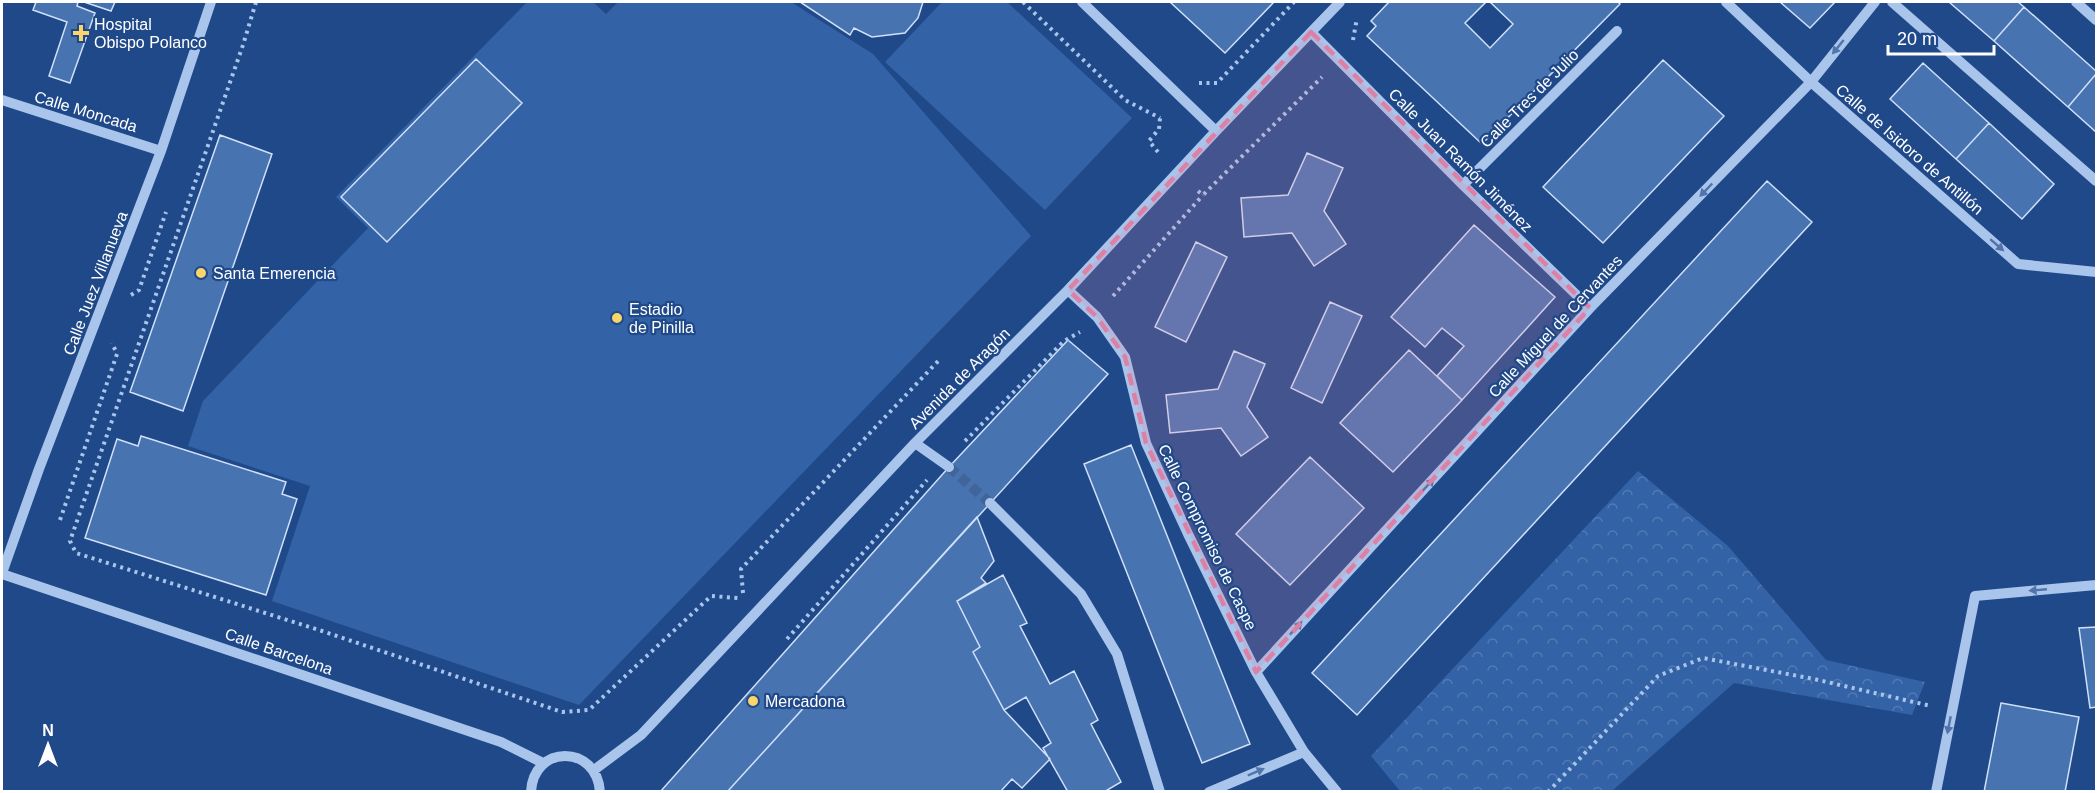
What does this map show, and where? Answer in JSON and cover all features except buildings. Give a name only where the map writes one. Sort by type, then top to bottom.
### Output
[{"type":"street","name":"Calle Juez Villanueva","points":[[2,573],[161,151],[211,2]]},
{"type":"street","points":[[1082,2],[1216,130]]},
{"type":"street","name":"Avenida de Aragón","points":[[594,770],[641,735],[915,443],[1068,290],[1216,130],[1340,2]]},
{"type":"street","name":"Calle de Isidoro de Antillón","points":[[1726,2],[1811,82],[2018,264],[2097,272]]},
{"type":"street","name":"Calle Miguel de Cervantes","points":[[1256,672],[1590,308],[1811,82],[1875,2]]},
{"type":"street","points":[[1892,2],[2097,181]]},
{"type":"street","points":[[2076,2],[2097,20]]},
{"type":"street","name":"Calle Tres de Julio","points":[[1463,185],[1617,31]]},
{"type":"street","name":"Calle Juan Ramón Jiménez","points":[[1311,32],[1463,185],[1590,308]]},
{"type":"street","name":"Calle Moncada","points":[[2,100],[161,151]]},
{"type":"street","name":"Calle Compromiso de Caspe","points":[[1068,290],[1097,317],[1125,357],[1146,443],[1188,534],[1256,672],[1304,752],[1337,792]]},
{"type":"street","points":[[915,443],[949,467]]},
{"type":"street","points":[[990,503],[1081,594],[1117,654],[1160,792]]},
{"type":"street","name":"Calle Barcelona","points":[[2,573],[501,742],[543,763]]},
{"type":"street","points":[[1936,792],[1976,596],[2097,585]]},
{"type":"street","points":[[1209,792],[1304,752]]},
{"type":"street","points":[[531,792],[536,772],[543,763],[554,757],[566,755],[586,762],[594,770],[599,780],[600,792]]},
{"type":"path","points":[[256,2],[70,541],[76,553],[322,631],[562,712],[589,710],[711,596],[743,598],[741,569],[941,358]]},
{"type":"path","points":[[1023,2],[1125,100],[1160,118]]},
{"type":"path","points":[[1198,83],[1217,83],[1294,2]]},
{"type":"path","points":[[1352,47],[1359,11]]},
{"type":"path","points":[[1113,296],[1203,195],[1324,76]]},
{"type":"path","points":[[1160,118],[1168,113]]},
{"type":"path","points":[[1158,152],[1149,141],[1159,129],[1160,118]]},
{"type":"path","points":[[1198,191],[1203,195]]},
{"type":"path","points":[[129,296],[139,290],[170,201]]},
{"type":"path","points":[[965,441],[1064,341],[1081,331]]},
{"type":"path","points":[[60,520],[117,354],[112,342]]},
{"type":"path","points":[[787,639],[930,477]]},
{"type":"path","points":[[1548,792],[1658,676],[1703,658],[1814,679],[1952,710]]},
{"type":"highlighted area","points":[[1311,32],[1590,308],[1256,672],[1146,443],[1125,357],[1097,317],[1068,290]]},
{"type":"green space","name":"Estadio de Pinilla","points":[[527,2],[593,2],[606,14],[618,2],[791,2],[873,54],[1031,236],[579,705],[272,601],[310,486],[188,446],[203,401],[368,228],[336,197]]},
{"type":"green space","points":[[942,2],[1007,2],[1132,118],[1045,210],[885,62]]},
{"type":"green space","points":[[1638,471],[1728,546],[1826,660],[1925,682],[1912,715],[1734,683],[1612,791],[1400,791],[1371,756]]},
{"type":"tunnel","points":[[949,467],[990,503]]},
{"type":"place","name":"Hospital Obispo Polanco","points":[[81,33]]},
{"type":"place","name":"Santa Emerencia","points":[[201,273]]},
{"type":"place","name":"Estadio de Pinilla","points":[[617,318]]},
{"type":"place","name":"Mercadona","points":[[753,701]]}]
